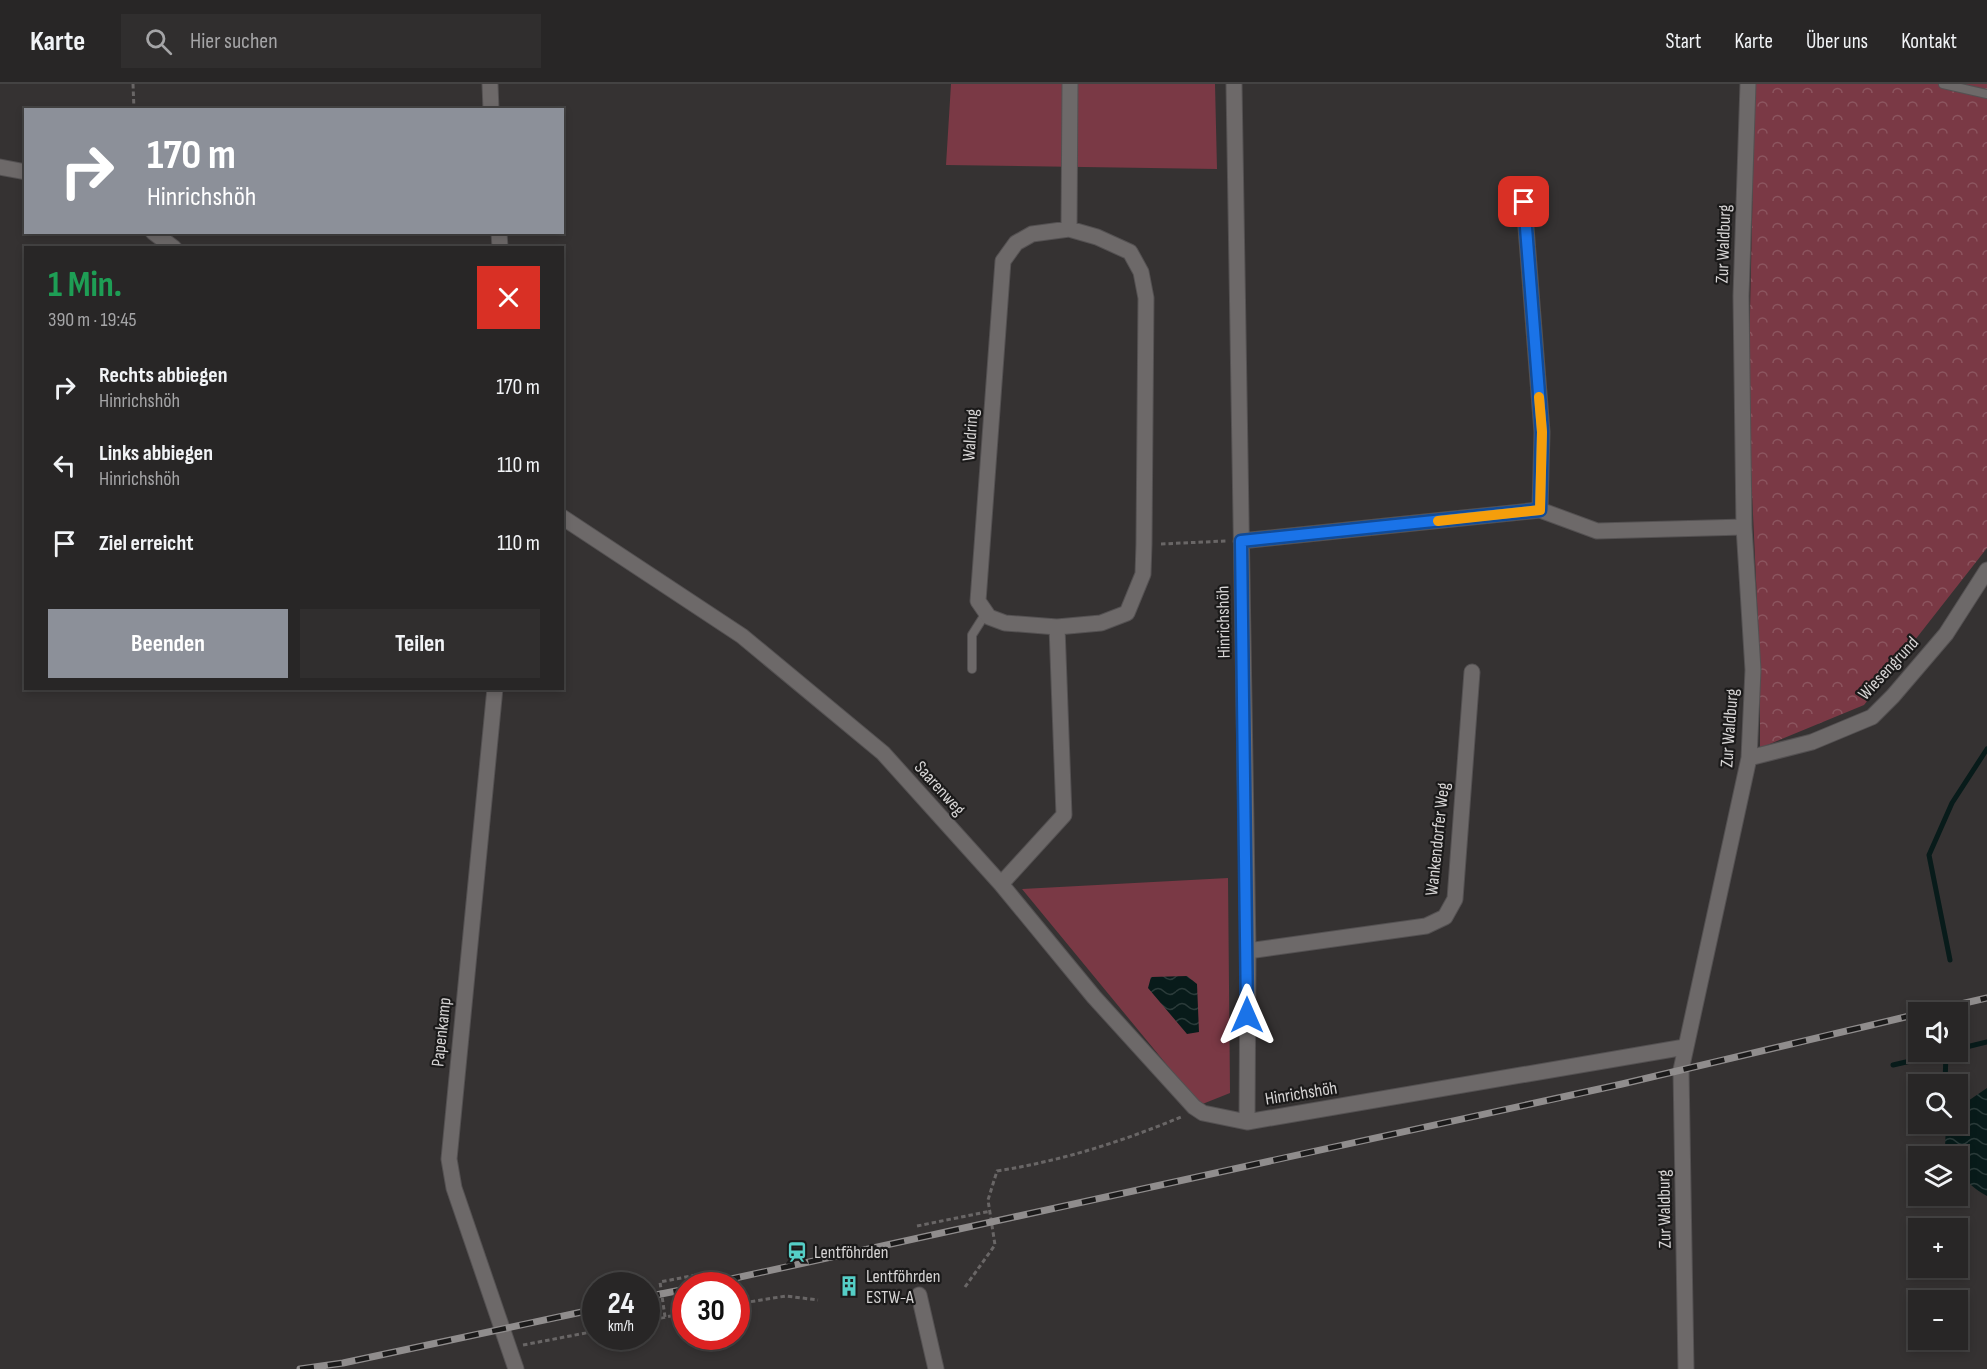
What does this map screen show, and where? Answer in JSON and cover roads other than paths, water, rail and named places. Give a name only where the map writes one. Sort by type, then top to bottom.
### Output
[{"type":"street","points":[[490,84],[491,108]]},
{"type":"street","points":[[1069,229],[1070,84]]},
{"type":"street","name":"Hinrichshöh","points":[[1234,84],[1248,951],[1247,1122],[1685,1047]]},
{"type":"street","name":"Zur Waldburg","points":[[1686,1369],[1681,1070],[1749,758],[1753,670],[1744,527],[1741,296],[1748,84]]},
{"type":"street","points":[[0,167],[24,172]]},
{"type":"street","points":[[1524,202],[1542,432],[1540,510]]},
{"type":"street","name":"Waldring","points":[[1069,229],[1097,237],[1130,252],[1142,272],[1146,298],[1143,574],[1127,613],[1101,622],[1057,627],[1005,623],[989,617],[978,601],[1003,261],[1016,243],[1032,234],[1069,229]]},
{"type":"street","points":[[156,234],[171,246]]},
{"type":"street","points":[[1241,541],[1540,510],[1597,531],[1744,527]]},
{"type":"street","name":"Saarenweg","points":[[564,519],[742,636],[883,753],[1001,884],[1094,997],[1194,1107],[1203,1113],[1247,1122]]},
{"type":"street","name":"Wiesengrund","points":[[1749,758],[1812,742],[1872,717],[1946,634],[1987,570]]},
{"type":"street","points":[[1001,884],[1064,815],[1057,627]]},
{"type":"street","name":"Wankendorfer Weg","points":[[1248,951],[1426,926],[1445,917],[1455,899],[1473,672]]},
{"type":"street","name":"Papenkamp","points":[[495,690],[449,1159],[454,1188],[516,1369]]},
{"type":"street","points":[[919,1295],[936,1369]]},
{"type":"lane","points":[[1943,84],[1987,94]]},
{"type":"lane","points":[[972,669],[972,635],[986,613]]},
{"type":"water","points":[[1187,976],[1197,984],[1199,1032],[1187,1034],[1148,988],[1151,977]]},
{"type":"water","points":[[1987,1088],[1987,1196],[1968,1181],[1968,1146],[1945,1146],[1946,1134],[1968,1134],[1968,1101]]},
{"type":"waterway","points":[[1950,960],[1929,855],[1952,803],[1987,749]]},
{"type":"waterway","points":[[1968,1047],[1987,1042]]},
{"type":"waterway","points":[[1908,1062],[1893,1065],[1908,1062]]},
{"type":"waterway","points":[[1945,1074],[1946,1062]]},
{"type":"railway","points":[[1968,1002],[1987,998]]},
{"type":"railway","points":[[750,1275],[1622,1084],[1908,1016]]},
{"type":"railway","points":[[660,1294],[672,1292]]},
{"type":"railway","points":[[300,1369],[343,1363],[582,1312]]},
{"type":"place","name":"Lentföhrden","points":[[797,1252]]},
{"type":"place","name":"Lentföhrden ESTW-A","points":[[849,1286]]}]
